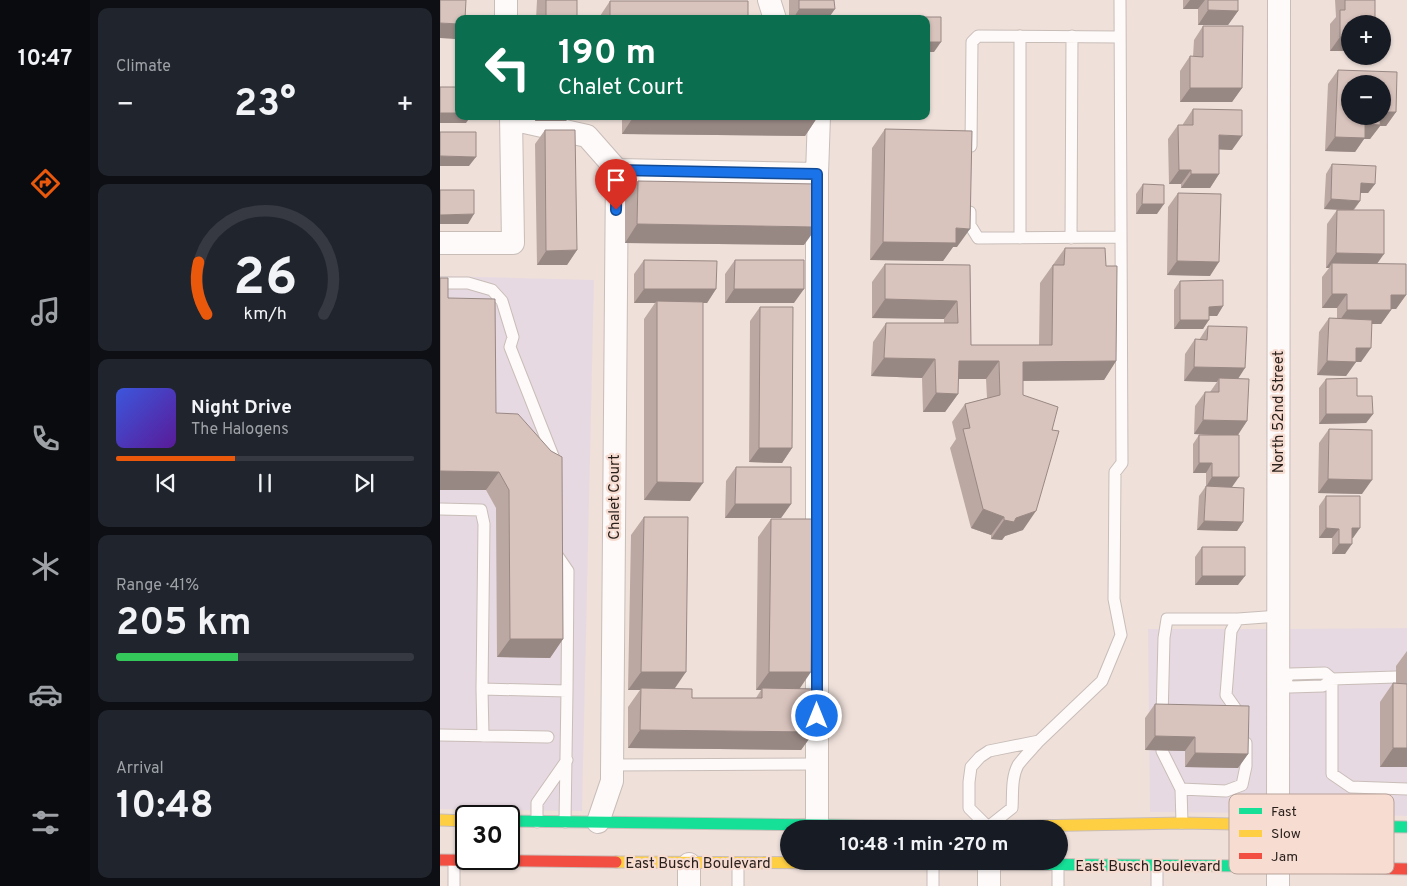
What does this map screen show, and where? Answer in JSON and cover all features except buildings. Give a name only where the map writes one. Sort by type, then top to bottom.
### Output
[{"type":"main road","points":[[440,820],[455,820]]},
{"type":"main road","points":[[520,821],[780,825]]},
{"type":"main road","points":[[1068,826],[1229,823]]},
{"type":"main road","points":[[1394,827],[1407,827]]},
{"type":"main road","name":"East Busch Boulevard","points":[[440,860],[780,864]]},
{"type":"main road","name":"East Busch Boulevard","points":[[1068,865],[1157,866],[1229,872]]},
{"type":"main road","name":"East Busch Boulevard","points":[[1394,870],[1407,869]]},
{"type":"main road","name":"East Busch Boulevard","points":[[1254,874],[1278,876],[1308,874]]},
{"type":"street","points":[[506,0],[506,15]]},
{"type":"street","points":[[768,0],[774,15]]},
{"type":"street","name":"North 52nd Street","points":[[1279,0],[1278,616],[1282,681],[1279,794]]},
{"type":"street","points":[[440,243],[514,243],[511,120]]},
{"type":"street","points":[[519,120],[587,136],[617,170],[817,174]]},
{"type":"street","points":[[817,820],[817,174],[820,120]]},
{"type":"street","name":"Chalet Court","points":[[598,822],[612,781],[617,170]]},
{"type":"street","points":[[689,864],[689,886]]},
{"type":"lane","points":[[998,820],[1012,808],[1013,780],[1018,765],[1039,741],[1102,681],[1121,635],[1114,599],[1116,472],[1122,464],[1120,0]]},
{"type":"lane","points":[[971,158],[972,42],[978,36],[1120,37]]},
{"type":"lane","points":[[1020,36],[1020,238]]},
{"type":"lane","points":[[1072,36],[1072,238]]},
{"type":"lane","points":[[970,196],[970,225],[978,238],[1121,237]]},
{"type":"lane","points":[[440,284],[468,283],[492,290],[502,302],[513,337],[510,347],[553,456],[556,480]]},
{"type":"lane","points":[[440,509],[481,510],[484,524],[483,736]]},
{"type":"lane","points":[[553,538],[552,548],[568,571],[565,822]]},
{"type":"lane","points":[[1162,718],[1164,638],[1167,619],[1238,619],[1278,616]]},
{"type":"lane","points":[[1181,789],[1226,791],[1242,785],[1246,766],[1246,730],[1241,715],[1226,695],[1231,630],[1238,619]]},
{"type":"lane","points":[[1282,681],[1290,687],[1323,686],[1332,679],[1396,677]]},
{"type":"lane","points":[[1332,679],[1332,774],[1351,788],[1407,788]]},
{"type":"lane","points":[[482,689],[567,691]]},
{"type":"lane","points":[[440,736],[548,737]]},
{"type":"lane","points":[[980,820],[969,808],[971,767],[980,757],[990,751],[1039,741]]},
{"type":"lane","points":[[1162,751],[1181,789],[1182,823]]},
{"type":"lane","points":[[537,822],[537,803],[567,760]]},
{"type":"lane","points":[[612,765],[817,764]]},
{"type":"lane","points":[[454,861],[454,886]]},
{"type":"lane","points":[[738,864],[738,886]]},
{"type":"lane","points":[[1157,866],[1157,886]]},
{"type":"lane","points":[[1407,869],[1407,883]]},
{"type":"lane","points":[[933,870],[933,886]]},
{"type":"lane","points":[[1058,870],[1058,886]]},
{"type":"shaded area","points":[[440,276],[594,280],[582,811],[520,810],[520,805],[455,805],[455,809],[440,809]]},
{"type":"shaded area","points":[[1407,628],[1407,816],[1394,816],[1394,794],[1288,794],[1288,629]]},
{"type":"shaded area","points":[[1148,629],[1268,629],[1268,794],[1229,794],[1229,813],[1150,812]]},
{"type":"traffic: fast","points":[[520,821],[780,824]]},
{"type":"traffic: fast","points":[[1394,827],[1407,827]]},
{"type":"traffic: fast","points":[[1068,865],[1229,866]]},
{"type":"traffic: slow","points":[[440,820],[455,821]]},
{"type":"traffic: slow","points":[[1068,825],[1229,824]]},
{"type":"traffic: slow","points":[[616,862],[780,863]]},
{"type":"traffic: jam","points":[[440,860],[616,862]]},
{"type":"traffic: jam","points":[[1394,869],[1407,869]]},
{"type":"route","points":[[616,210],[617,170],[817,174],[817,716]]}]
